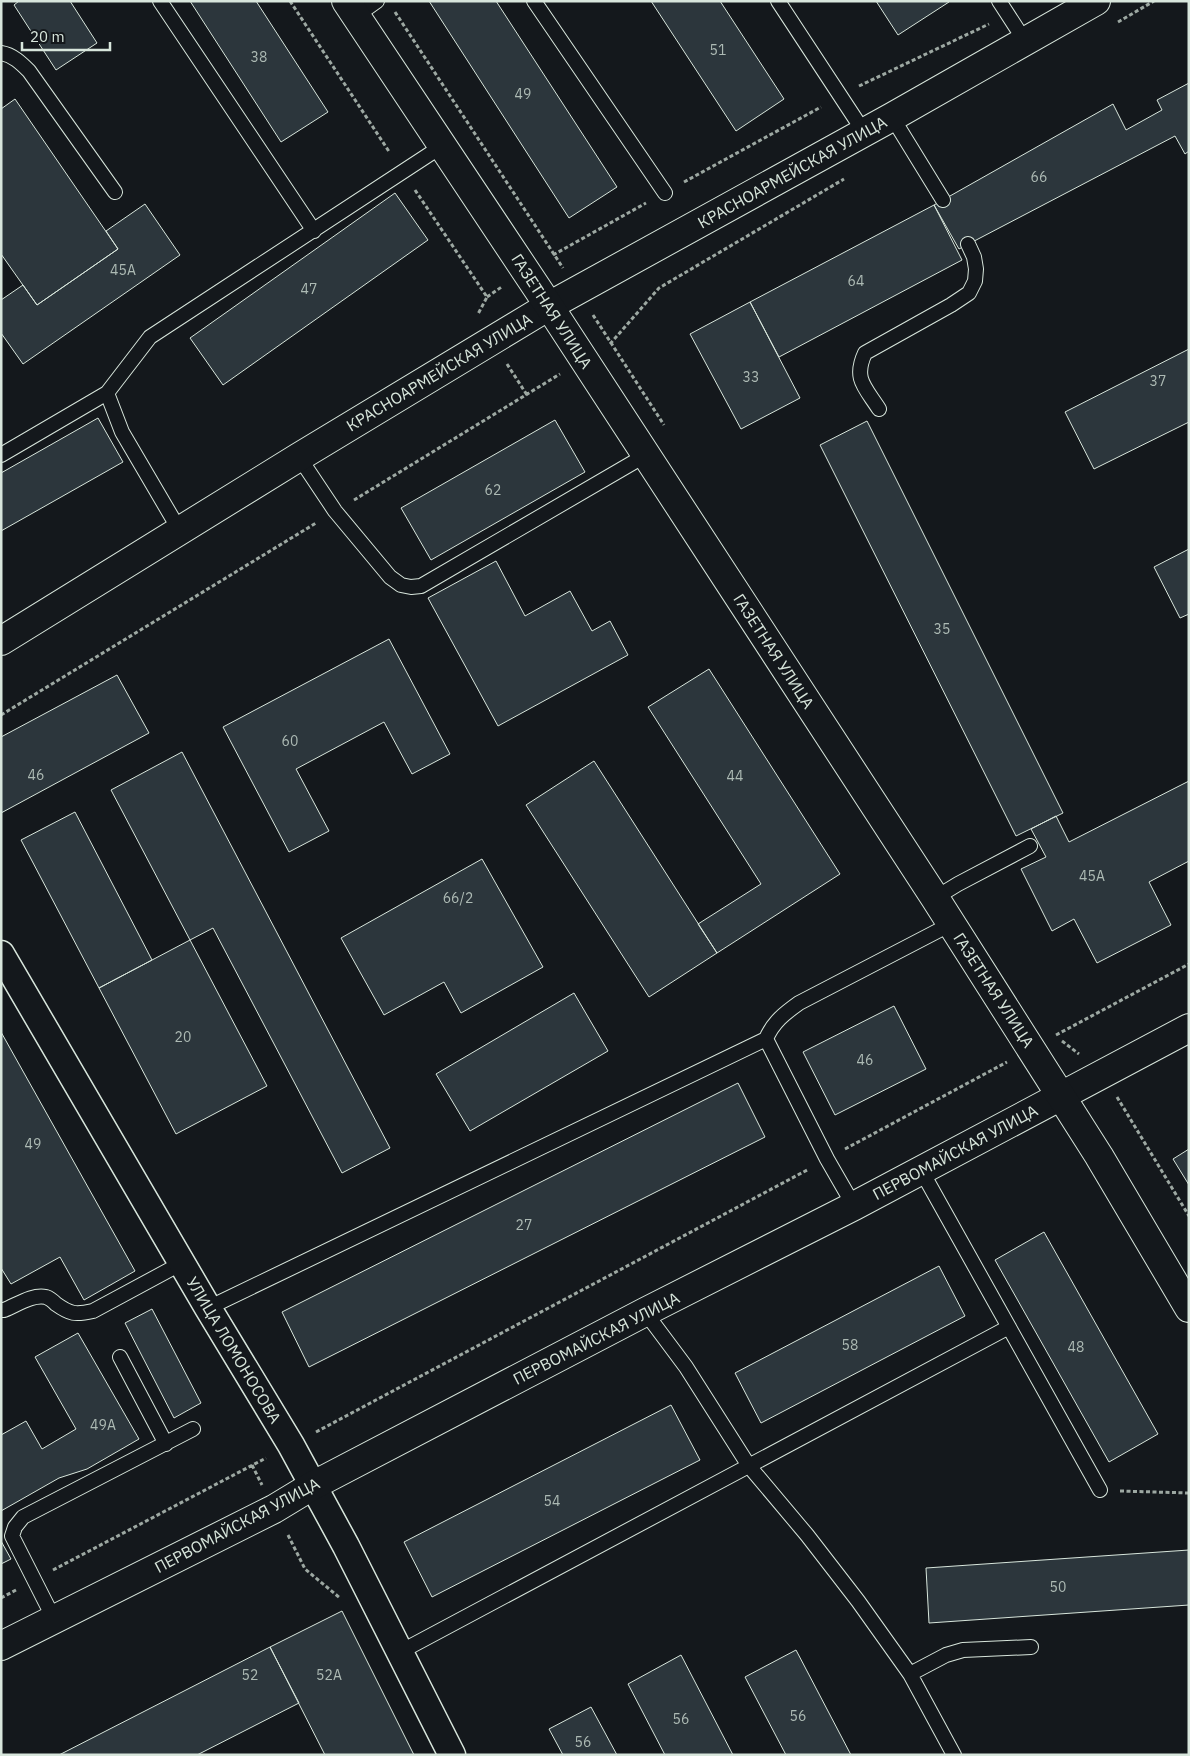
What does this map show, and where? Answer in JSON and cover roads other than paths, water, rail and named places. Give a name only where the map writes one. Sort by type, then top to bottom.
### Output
[{"type":"street","name":"КРАСНОАРМЕЙСКАЯ УЛИЦА","points":[[1,642],[299,457],[550,306],[892,117],[1096,1]]},
{"type":"street","name":"ГАЗЕТНАЯ УЛИЦА","points":[[360,6],[442,146],[550,306],[1032,1049],[1099,1156],[1189,1308]]},
{"type":"street","name":"УЛИЦА ЛОМОНОСОВА","points":[[1,954],[208,1308],[291,1445],[346,1546],[452,1755]]},
{"type":"street","name":"ПЕРВОМАЙСКАЯ УЛИЦА","points":[[1,1646],[274,1509],[312,1486],[645,1312],[854,1206],[1189,1028]]},
{"type":"lane","points":[[160,1],[314,231]]},
{"type":"lane","points":[[534,1],[665,193]]},
{"type":"lane","points":[[778,1],[864,132]]},
{"type":"lane","points":[[1000,1],[1025,41]]},
{"type":"lane","points":[[1,53],[20,61],[29,71],[116,192]]},
{"type":"lane","points":[[892,117],[943,200]]},
{"type":"lane","points":[[1,455],[107,393],[150,337],[442,146]]},
{"type":"lane","points":[[879,409],[862,383],[859,366],[865,353],[969,293],[975,281],[976,269],[974,257],[968,244]]},
{"type":"lane","points":[[107,393],[122,432],[180,531]]},
{"type":"lane","points":[[299,457],[335,511],[390,578],[411,587],[421,586],[646,455]]},
{"type":"lane","points":[[935,898],[1030,846]]},
{"type":"lane","points":[[208,1308],[766,1039],[770,1029],[782,1015],[799,1003],[951,924]]},
{"type":"lane","points":[[766,1039],[827,1159],[854,1206]]},
{"type":"lane","points":[[921,1170],[1100,1490]]},
{"type":"lane","points":[[1,1310],[33,1298],[47,1297],[66,1311],[78,1315],[93,1311],[182,1263]]},
{"type":"lane","points":[[645,1312],[686,1367],[749,1466],[807,1535],[858,1601],[910,1674],[954,1755]]},
{"type":"lane","points":[[400,1652],[1009,1327]]},
{"type":"lane","points":[[120,1357],[166,1444]]},
{"type":"lane","points":[[54,1618],[12,1536],[15,1526],[23,1517],[193,1429]]},
{"type":"lane","points":[[910,1674],[946,1655],[963,1650],[1031,1647]]}]
